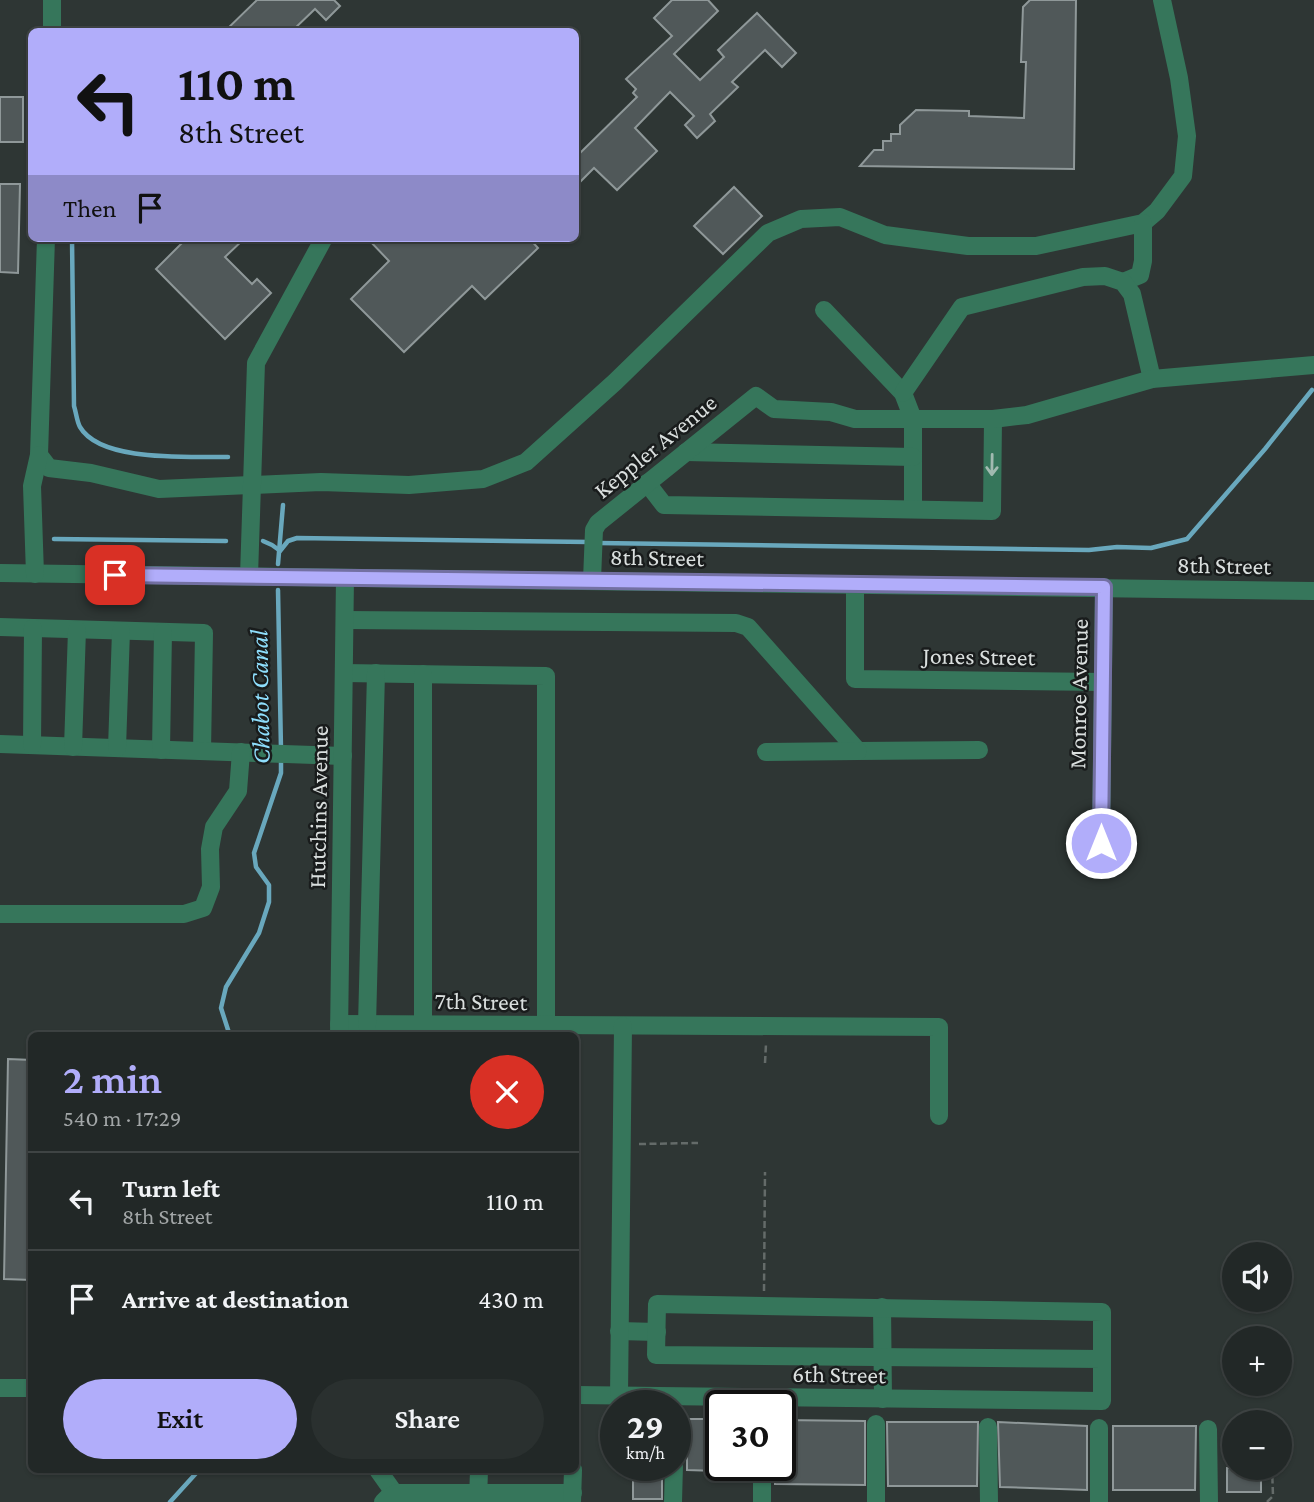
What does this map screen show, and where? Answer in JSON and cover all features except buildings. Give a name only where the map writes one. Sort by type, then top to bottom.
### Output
[{"type":"street","points":[[52,0],[52,28]]},
{"type":"street","points":[[39,455],[49,468],[91,473],[159,489],[321,481],[421,484],[483,479],[526,462],[615,382],[768,233],[801,219],[840,217],[885,235],[968,246],[1036,246],[1143,223],[1157,211],[1183,176],[1187,136],[1179,78],[1162,0]]},
{"type":"street","points":[[1123,282],[1140,275],[1143,261],[1143,223]]},
{"type":"street","points":[[35,574],[32,486],[39,455],[46,242]]},
{"type":"street","points":[[249,576],[256,363],[322,242]]},
{"type":"street","points":[[903,393],[962,307],[1083,277],[1105,276],[1123,282],[1132,294],[1152,379]]},
{"type":"street","points":[[824,310],[903,393],[913,419],[914,509]]},
{"type":"street","points":[[913,419],[993,419],[1027,415],[1152,379],[1314,365]]},
{"type":"street","name":"Keppler Avenue","points":[[592,580],[593,544],[598,523],[756,396],[774,409],[831,412],[855,419],[913,419]]},
{"type":"street","points":[[647,483],[664,505],[992,511],[993,419]]},
{"type":"street","points":[[686,452],[913,457]]},
{"type":"street","name":"8th Street","points":[[0,573],[1314,591]]},
{"type":"street","name":"Hutchins Avenue","points":[[339,1030],[345,578]]},
{"type":"street","name":"Jones Street","points":[[855,584],[855,679],[1103,682]]},
{"type":"street","name":"Monroe Avenue","points":[[1101,843],[1104,587]]},
{"type":"street","points":[[345,620],[736,623],[748,627],[859,751]]},
{"type":"street","points":[[0,627],[204,633],[202,751]]},
{"type":"street","points":[[32,745],[33,628]]},
{"type":"street","points":[[73,747],[77,630]]},
{"type":"street","points":[[117,748],[121,631]]},
{"type":"street","points":[[161,750],[163,632]]},
{"type":"street","points":[[344,673],[547,676],[546,1026]]},
{"type":"street","points":[[367,1024],[376,673]]},
{"type":"street","points":[[423,674],[423,1030]]},
{"type":"street","points":[[0,744],[343,756]]},
{"type":"street","points":[[766,752],[979,750]]},
{"type":"street","points":[[0,914],[184,914],[203,908],[211,887],[210,849],[214,827],[238,791],[241,752]]},
{"type":"street","name":"7th Street","points":[[339,1030],[367,1024],[423,1030],[546,1026],[572,1031],[623,1026],[939,1027],[939,1116]]},
{"type":"street","points":[[619,1390],[623,1026]]},
{"type":"street","points":[[657,1304],[882,1307],[1102,1312],[1102,1359],[656,1355],[657,1304]]},
{"type":"street","points":[[882,1307],[883,1399]]},
{"type":"street","points":[[619,1331],[657,1332]]},
{"type":"street","name":"6th Street","points":[[691,1397],[1102,1401],[1102,1359]]},
{"type":"street","points":[[0,1388],[28,1388]]},
{"type":"street","name":"6th Street","points":[[579,1395],[600,1396]]},
{"type":"street","points":[[876,1424],[876,1502]]},
{"type":"street","points":[[988,1427],[989,1502]]},
{"type":"street","points":[[1099,1428],[1099,1502]]},
{"type":"street","points":[[1209,1429],[1209,1502]]},
{"type":"street","points":[[382,1473],[389,1498],[573,1498],[573,1473]]},
{"type":"street","points":[[479,1473],[479,1497]]},
{"type":"street","points":[[673,1502],[674,1481]]},
{"type":"street","points":[[762,1481],[762,1502]]},
{"type":"path","points":[[765,1063],[766,1026]]},
{"type":"path","points":[[621,1144],[698,1143]]},
{"type":"path","points":[[764,1305],[765,1172]]},
{"type":"path","points":[[1267,1502],[1273,1496],[1272,1480]]},
{"type":"waterway","points":[[72,242],[74,406],[80,427],[91,439],[127,452],[171,457],[228,457]]},
{"type":"waterway","points":[[598,543],[1089,550],[1151,548],[1187,539],[1312,390]]},
{"type":"waterway","points":[[278,564],[283,505]]},
{"type":"waterway","points":[[280,551],[288,541],[297,538],[589,542]]},
{"type":"waterway","points":[[54,539],[226,541]]},
{"type":"waterway","points":[[263,541],[279,550]]},
{"type":"waterway","name":"Chabot Canal","points":[[278,590],[281,750]]},
{"type":"waterway","name":"Chabot Canal","points":[[229,1032],[221,1008],[226,987],[259,933],[269,902],[269,885],[256,867],[254,853],[281,773],[281,758]]},
{"type":"waterway","name":"Chabot Canal","points":[[170,1502],[196,1473]]},
{"type":"route","points":[[115,575],[1104,587],[1101,843]]}]
